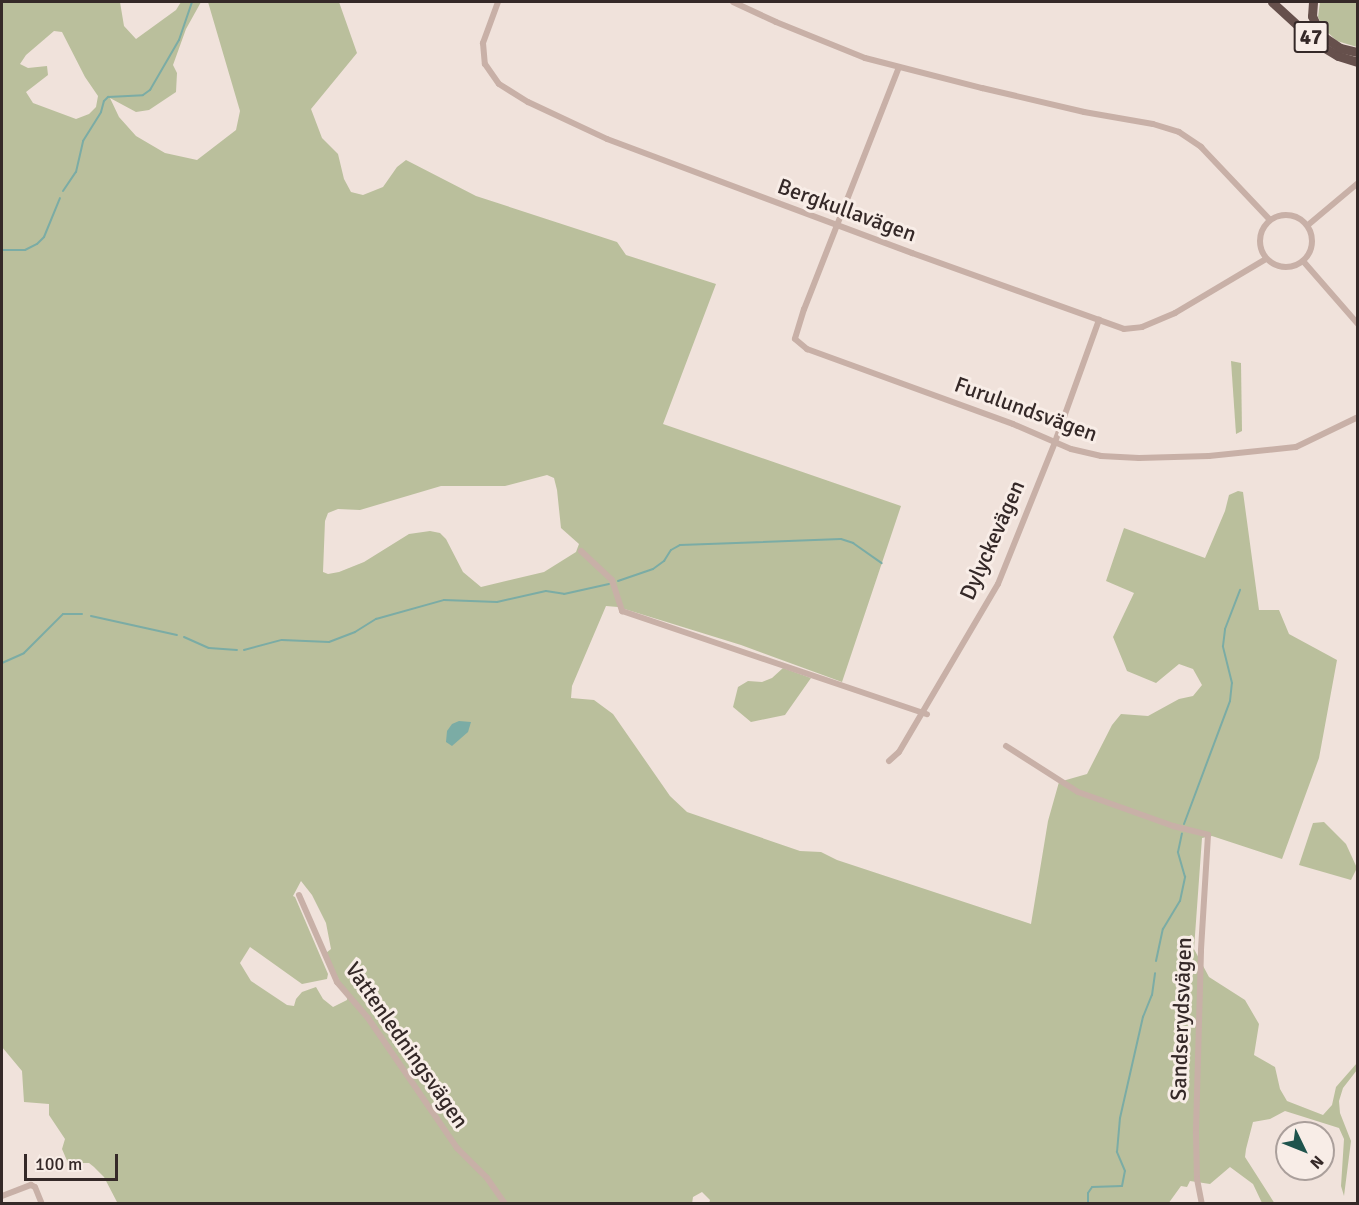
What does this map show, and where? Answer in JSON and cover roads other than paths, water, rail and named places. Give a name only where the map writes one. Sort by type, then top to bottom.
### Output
[{"type":"highway","name":"47","points":[[1272,2],[1328,51],[1358,62]]},
{"type":"highway","points":[[1313,2],[1312,16],[1321,35],[1340,48],[1358,52]]},
{"type":"street","name":"Bergkullavägen","points":[[498,2],[483,43],[485,64],[499,84],[528,102],[607,139],[1124,329],[1142,327],[1175,314],[1266,259]]},
{"type":"street","points":[[733,2],[855,54],[899,67],[1084,112],[1153,124],[1179,132],[1201,147],[1269,219]]},
{"type":"street","points":[[838,225],[899,67]]},
{"type":"street","points":[[1308,225],[1358,183]]},
{"type":"street","points":[[1290,214],[1300,218],[1308,225],[1312,244],[1303,261],[1290,267],[1277,266],[1266,259],[1259,243],[1260,234],[1269,219],[1290,214]]},
{"type":"street","name":"Furulundsvägen","points":[[838,225],[795,339],[807,349],[1071,449],[1120,457],[1233,454],[1296,447],[1358,417]]},
{"type":"street","points":[[1303,261],[1358,324]]},
{"type":"street","name":"Dylyckevägen","points":[[889,760],[899,752],[924,713],[998,584],[1055,442],[1099,320]]},
{"type":"street","points":[[581,551],[612,580],[622,611],[924,713]]},
{"type":"street","name":"Sandserydsvägen","points":[[1006,746],[1077,792],[1173,826],[1208,835],[1196,1133],[1197,1179],[1202,1203]]},
{"type":"street","name":"Vattenledningsvägen","points":[[299,895],[337,982],[368,1018],[457,1148],[487,1178],[505,1203]]},
{"type":"street","points":[[2,1196],[33,1186],[42,1203]]},
{"type":"water","points":[[459,721],[471,722],[468,732],[452,746],[446,742],[447,731],[452,724]]},
{"type":"waterway","points":[[63,191],[76,172],[83,141],[101,112],[104,101],[108,97],[143,95],[150,90],[179,40],[192,2]]},
{"type":"waterway","points":[[2,250],[25,250],[37,244],[44,237],[60,198]]},
{"type":"waterway","points":[[618,581],[653,569],[664,561],[671,550],[680,545],[841,539],[853,543],[882,563]]},
{"type":"waterway","points":[[244,650],[282,640],[329,642],[355,632],[376,619],[444,600],[497,602],[546,591],[564,594],[609,584]]},
{"type":"waterway","points":[[1184,824],[1230,701],[1232,683],[1223,646],[1225,629],[1240,590]]},
{"type":"waterway","points":[[2,663],[24,653],[63,614],[82,614]]},
{"type":"waterway","points":[[91,616],[177,635]]},
{"type":"waterway","points":[[184,637],[209,648],[237,650]]},
{"type":"waterway","points":[[1156,961],[1163,929],[1180,901],[1185,877],[1178,852],[1182,833]]},
{"type":"waterway","points":[[1088,1204],[1088,1193],[1092,1187],[1122,1186],[1125,1171],[1117,1152],[1120,1118],[1143,1017],[1152,995],[1155,973]]}]
